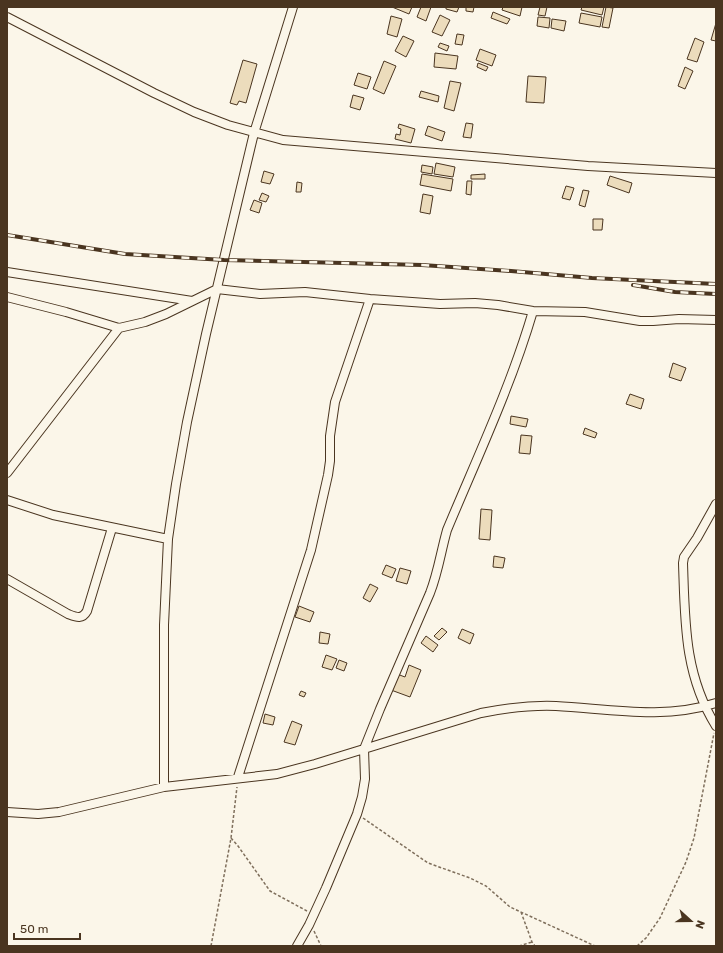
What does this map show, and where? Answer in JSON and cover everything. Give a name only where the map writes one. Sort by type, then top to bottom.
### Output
[{"type":"street","points":[[164,788],[164,625],[168,539],[176,484],[187,422],[206,334],[254,133],[293,7]]},
{"type":"street","points":[[7,17],[194,112],[228,125],[283,140],[588,166],[716,172]]},
{"type":"street","points":[[7,272],[192,301]]},
{"type":"street","points":[[7,297],[66,312],[119,328],[152,319],[217,289],[260,294],[304,292],[440,304],[482,304],[532,311],[585,312],[647,321],[679,318],[716,320]]},
{"type":"street","points":[[238,777],[311,550],[328,474],[330,461],[330,436],[335,402],[370,299]]},
{"type":"street","points":[[297,946],[309,925],[326,888],[357,814],[362,798],[365,779],[364,748],[437,575],[447,530],[509,383],[522,348],[532,311]]},
{"type":"street","points":[[7,472],[119,328]]},
{"type":"street","points":[[7,500],[53,515],[168,539]]},
{"type":"street","points":[[716,504],[697,538],[684,557],[683,564],[686,632],[689,653],[705,707],[716,726]]},
{"type":"street","points":[[7,579],[68,614],[78,618],[82,617],[87,611],[112,528]]},
{"type":"street","points":[[7,812],[38,814],[59,812],[164,788],[238,777],[277,774],[315,764],[481,713],[506,708],[555,706],[642,713],[674,713],[705,707],[716,703]]},
{"type":"path","points":[[637,946],[646,938],[660,918],[686,862],[694,838],[716,726]]},
{"type":"path","points":[[211,946],[231,838],[238,777]]},
{"type":"path","points":[[357,814],[428,863],[481,883],[510,907],[595,946]]},
{"type":"path","points":[[231,838],[270,891],[314,914]]},
{"type":"path","points":[[521,912],[532,942],[535,946]]},
{"type":"path","points":[[309,925],[317,936],[321,946]]},
{"type":"path","points":[[519,946],[532,942]]},
{"type":"building","points":[[392,7],[412,7],[409,14]]},
{"type":"building","points":[[421,7],[431,7],[426,21],[417,17]]},
{"type":"building","points":[[446,7],[459,7],[457,12],[446,9]]},
{"type":"building","points":[[466,7],[474,7],[473,12],[466,11]]},
{"type":"building","points":[[503,7],[522,7],[520,16],[502,10]]},
{"type":"building","points":[[540,7],[547,7],[545,16],[538,15]]},
{"type":"building","points":[[582,7],[604,7],[602,15],[581,10]]},
{"type":"building","points":[[606,7],[613,8],[609,28],[602,27]]},
{"type":"building","points":[[493,12],[510,19],[507,24],[491,18]]},
{"type":"building","points":[[581,13],[602,17],[600,27],[579,23]]},
{"type":"building","points":[[440,15],[450,20],[442,36],[432,32]]},
{"type":"building","points":[[391,16],[402,19],[397,37],[387,34]]},
{"type":"building","points":[[538,17],[550,18],[549,28],[537,26]]},
{"type":"building","points":[[552,19],[566,21],[564,31],[551,28]]},
{"type":"building","points":[[716,23],[716,41],[711,40]]},
{"type":"building","points":[[457,34],[464,35],[462,45],[455,44]]},
{"type":"building","points":[[403,36],[414,41],[406,57],[395,51]]},
{"type":"building","points":[[695,38],[704,42],[697,62],[687,59]]},
{"type":"building","points":[[440,43],[449,46],[447,51],[438,47]]},
{"type":"building","points":[[480,49],[496,55],[492,66],[476,60]]},
{"type":"building","points":[[435,53],[458,56],[456,69],[434,67]]},
{"type":"building","points":[[243,60],[257,64],[246,103],[239,101],[237,105],[230,103]]},
{"type":"building","points":[[384,61],[396,66],[384,94],[373,89]]},
{"type":"building","points":[[478,63],[488,67],[486,71],[477,67]]},
{"type":"building","points":[[685,67],[693,71],[685,89],[678,86]]},
{"type":"building","points":[[358,73],[371,77],[367,89],[354,85]]},
{"type":"building","points":[[528,76],[546,77],[544,103],[526,102]]},
{"type":"building","points":[[450,81],[461,83],[454,111],[444,108]]},
{"type":"building","points":[[421,91],[439,96],[438,102],[419,97]]},
{"type":"building","points":[[353,95],[364,98],[360,110],[350,107]]},
{"type":"building","points":[[466,123],[473,124],[471,138],[463,137]]},
{"type":"building","points":[[399,124],[415,129],[411,143],[395,139],[396,134],[400,135],[401,129],[398,128]]},
{"type":"building","points":[[428,126],[445,132],[442,141],[425,135]]},
{"type":"building","points":[[436,163],[455,167],[453,177],[434,174]]},
{"type":"building","points":[[422,165],[433,167],[432,174],[421,172]]},
{"type":"building","points":[[264,171],[274,174],[270,184],[261,182]]},
{"type":"building","points":[[422,174],[453,179],[451,191],[420,185]]},
{"type":"building","points":[[485,174],[485,179],[471,179],[471,175]]},
{"type":"building","points":[[610,176],[632,183],[629,193],[607,185]]},
{"type":"building","points":[[467,181],[472,181],[471,195],[466,194]]},
{"type":"building","points":[[297,182],[302,183],[301,192],[296,192]]},
{"type":"building","points":[[566,186],[574,188],[570,200],[562,198]]},
{"type":"building","points":[[583,190],[589,191],[585,207],[579,205]]},
{"type":"building","points":[[262,193],[269,196],[266,202],[259,200]]},
{"type":"building","points":[[423,194],[433,196],[430,214],[420,212]]},
{"type":"building","points":[[254,200],[262,203],[259,213],[250,210]]},
{"type":"building","points":[[593,219],[603,219],[602,230],[593,230]]},
{"type":"building","points":[[673,363],[686,368],[681,381],[669,377]]},
{"type":"building","points":[[630,394],[644,399],[641,409],[626,404]]},
{"type":"building","points":[[511,416],[528,419],[526,427],[510,424]]},
{"type":"building","points":[[585,428],[597,433],[595,438],[583,434]]},
{"type":"building","points":[[521,435],[532,436],[530,454],[519,453]]},
{"type":"building","points":[[481,509],[492,510],[490,540],[479,539]]},
{"type":"building","points":[[494,556],[505,558],[503,568],[493,567]]},
{"type":"building","points":[[386,565],[396,569],[392,578],[382,574]]},
{"type":"building","points":[[400,568],[411,571],[407,584],[396,581]]},
{"type":"building","points":[[370,584],[378,588],[370,602],[363,598]]},
{"type":"building","points":[[299,606],[314,612],[310,622],[295,617]]},
{"type":"building","points":[[442,628],[447,632],[439,640],[434,636]]},
{"type":"building","points":[[462,629],[474,634],[470,644],[458,638]]},
{"type":"building","points":[[320,632],[330,634],[328,644],[319,643]]},
{"type":"building","points":[[426,636],[438,645],[433,652],[421,643]]},
{"type":"building","points":[[326,655],[337,659],[332,670],[322,667]]},
{"type":"building","points":[[339,660],[347,663],[344,671],[336,668]]},
{"type":"building","points":[[409,665],[421,670],[410,697],[391,690],[397,674],[405,677]]},
{"type":"building","points":[[301,691],[306,693],[304,697],[299,695]]},
{"type":"building","points":[[265,714],[275,717],[273,725],[263,723]]},
{"type":"building","points":[[292,721],[302,725],[295,745],[284,742]]},
{"type":"railway","points":[[7,235],[125,254],[224,260],[422,265],[592,278],[716,284]]},
{"type":"railway","points":[[633,285],[675,292],[716,294]]}]
